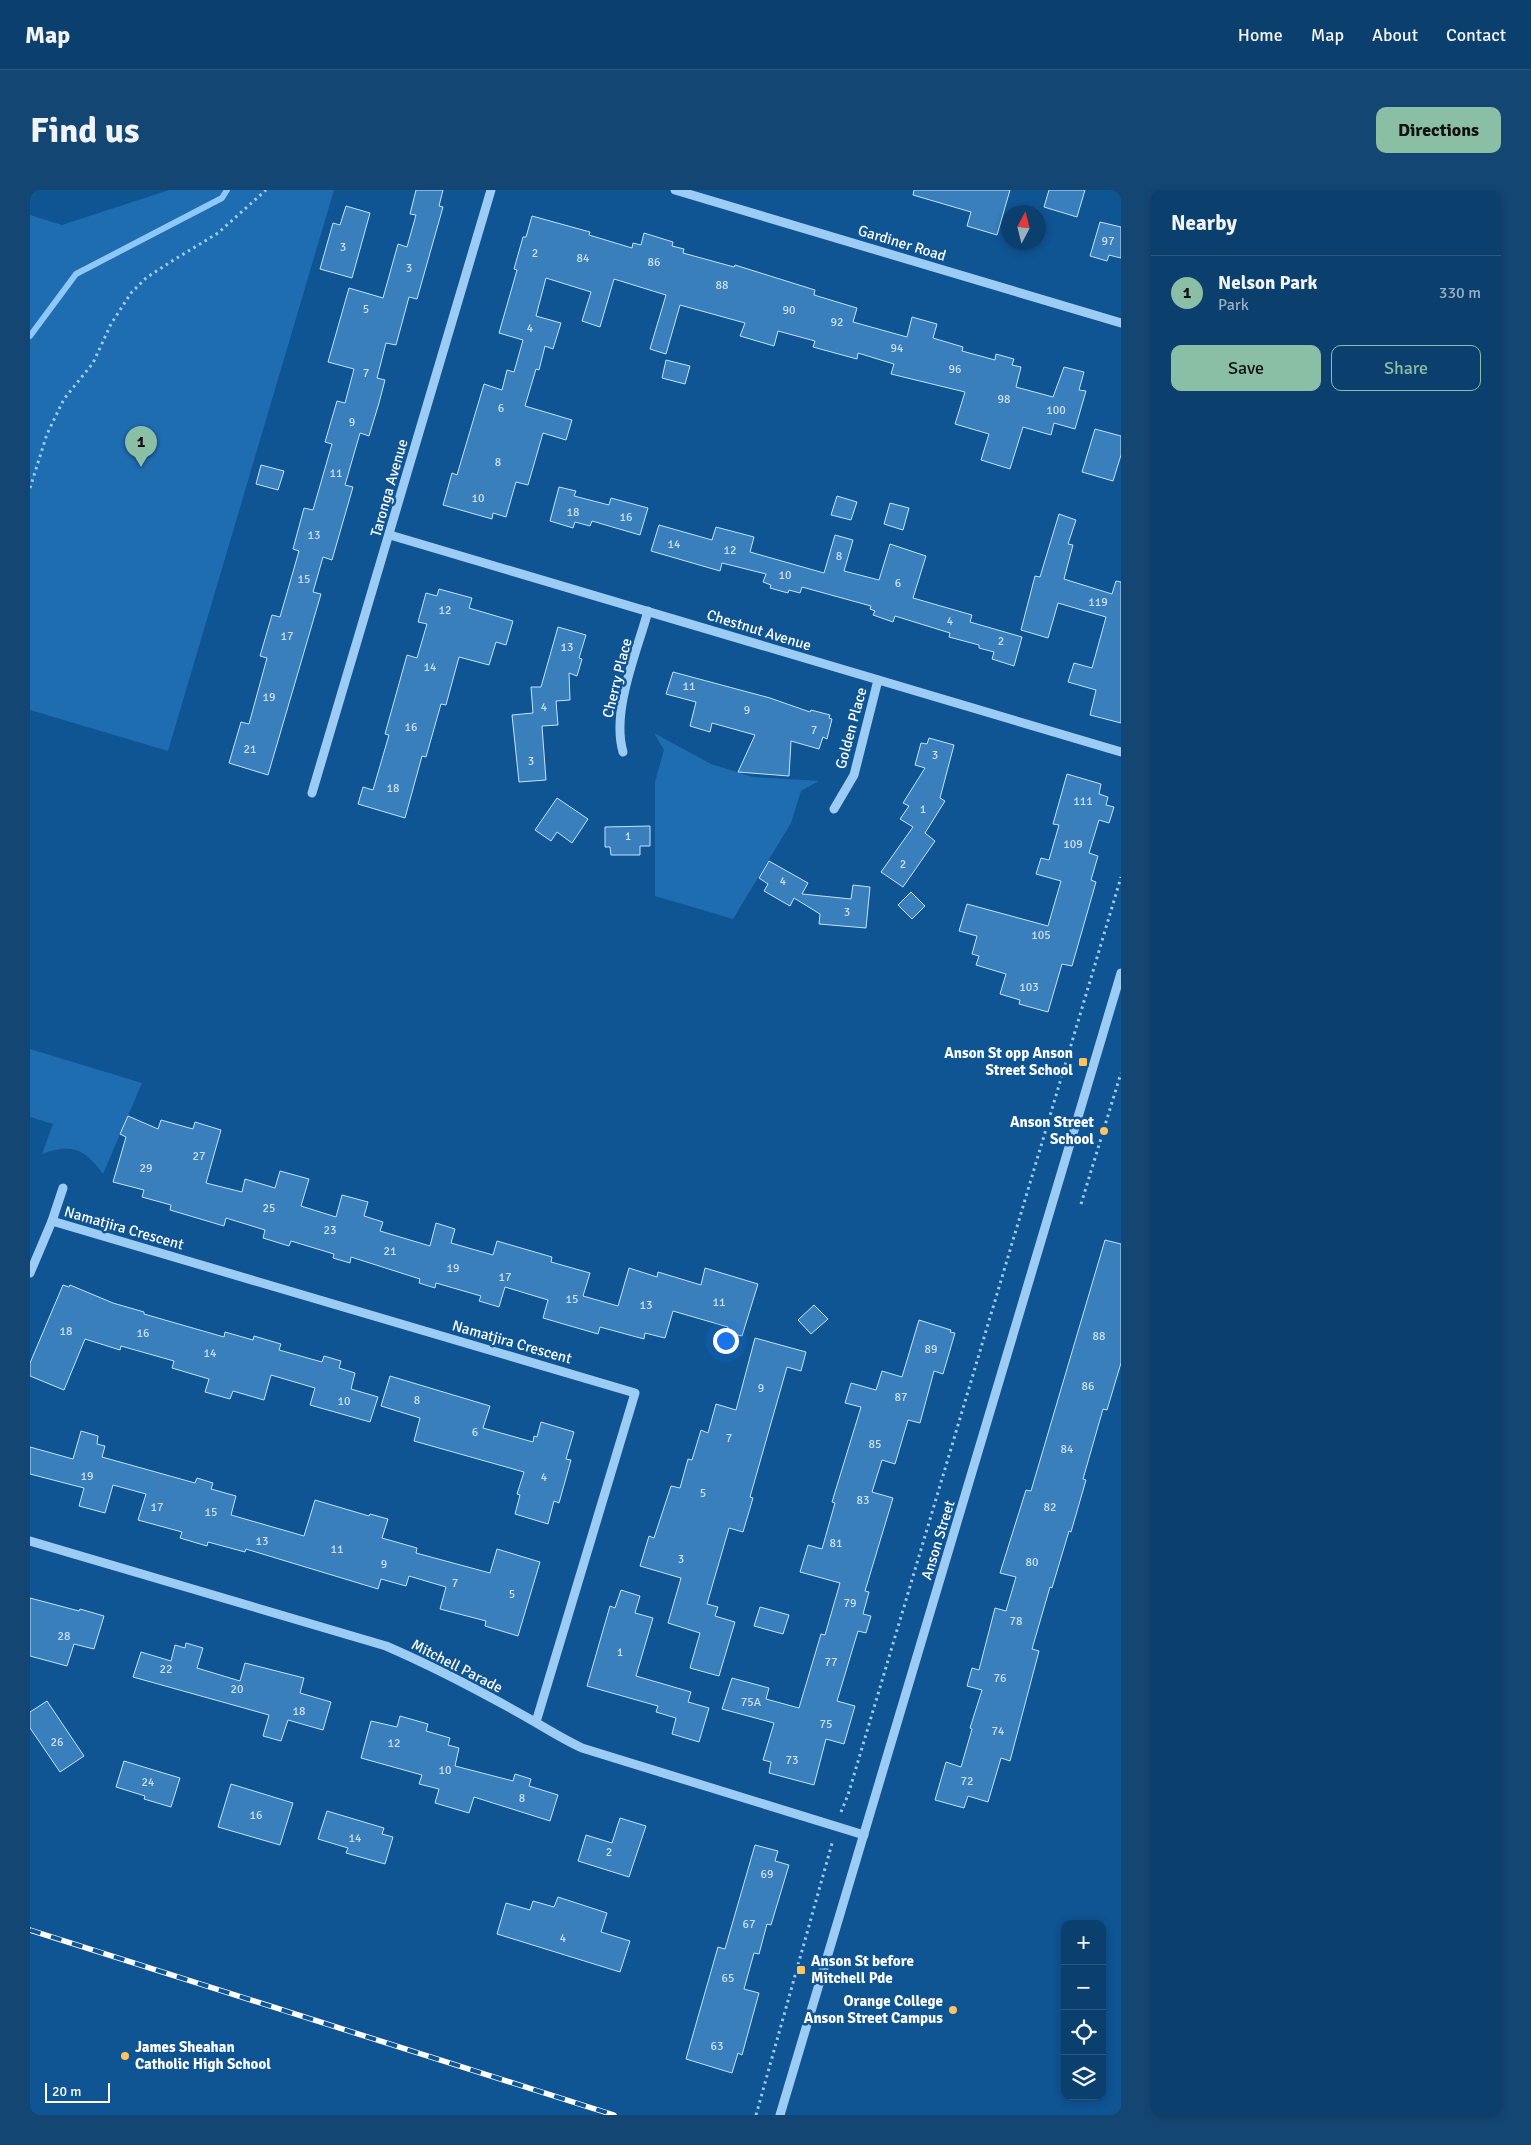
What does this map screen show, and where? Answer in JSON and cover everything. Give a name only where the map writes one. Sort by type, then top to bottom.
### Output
[{"type":"street","name":"Taronga Avenue","points":[[312,793],[491,190]]},
{"type":"street","name":"Gardiner Road","points":[[675,190],[1121,323]]},
{"type":"street","name":"Chestnut Avenue","points":[[390,534],[1121,752]]},
{"type":"street","name":"Cherry Place","points":[[623,752],[619,739],[622,702],[648,611]]},
{"type":"street","name":"Golden Place","points":[[834,809],[854,775],[878,680]]},
{"type":"street","name":"Anson Street","points":[[781,2112],[1121,973]]},
{"type":"street","name":"Namatjira Crescent","points":[[30,1272],[52,1221],[63,1188]]},
{"type":"street","name":"Namatjira Crescent","points":[[52,1221],[636,1393],[536,1722]]},
{"type":"street","name":"Mitchell Parade","points":[[30,1541],[386,1646],[427,1664],[582,1748],[864,1835]]},
{"type":"path","points":[[30,488],[47,434],[64,399],[93,363],[111,324],[131,293],[146,278],[218,233],[266,190]]},
{"type":"path","points":[[756,2115],[837,1827],[1121,877]]},
{"type":"path","points":[[1081,1204],[1121,1073]]},
{"type":"shaded area","points":[[169,190],[334,190],[168,751],[30,710],[30,215],[62,225]]},
{"type":"shaded area","points":[[654,733],[711,764],[753,777],[819,781],[801,791],[791,823],[733,919],[655,896],[655,782],[664,750]]},
{"type":"shaded area","points":[[30,1049],[142,1083],[103,1174],[90,1158],[77,1150],[62,1149],[42,1154],[53,1124],[30,1117]]},
{"type":"building","points":[[416,190],[443,190],[439,206],[443,207],[417,299],[409,297],[396,345],[386,343],[377,378],[385,380],[379,403],[369,436],[360,433],[345,485],[353,487],[332,560],[323,557],[313,592],[321,594],[268,775],[229,763],[241,722],[249,724],[267,658],[260,656],[272,615],[280,617],[299,551],[293,549],[304,508],[313,510],[332,444],[325,442],[337,401],[345,403],[354,369],[328,362],[349,288],[383,298],[398,244],[407,247],[416,215],[410,214]]},
{"type":"building","points":[[914,190],[1010,190],[1006,205],[1001,205],[1001,221],[997,235],[967,226],[971,212],[913,195]]},
{"type":"building","points":[[1049,190],[1085,190],[1077,217],[1046,208],[1045,205]]},
{"type":"building","points":[[346,206],[370,213],[352,278],[320,269],[333,223],[340,225]]},
{"type":"building","points":[[532,216],[590,232],[589,235],[632,248],[633,243],[641,245],[644,233],[673,242],[672,246],[684,249],[683,253],[734,267],[735,265],[815,290],[814,295],[857,308],[853,322],[907,337],[912,317],[937,324],[933,338],[963,347],[962,351],[995,360],[996,354],[1014,359],[1012,365],[1021,367],[1016,387],[1053,397],[1064,367],[1084,372],[1079,390],[1086,391],[1075,429],[1054,423],[1051,435],[1023,427],[1010,469],[981,460],[989,434],[955,424],[965,392],[891,374],[894,364],[858,353],[857,359],[813,347],[815,341],[778,331],[774,346],[740,336],[745,323],[680,305],[666,354],[650,349],[666,295],[614,279],[600,327],[582,321],[591,292],[546,278],[536,316],[561,323],[553,349],[545,346],[539,370],[536,369],[525,406],[572,420],[566,440],[543,433],[528,485],[516,482],[506,517],[493,513],[492,519],[443,505],[452,473],[457,475],[484,384],[502,390],[507,370],[514,372],[523,340],[499,333],[517,270],[514,269],[523,237],[526,237]]},
{"type":"building","points":[[1100,222],[1121,227],[1121,258],[1109,255],[1107,261],[1090,256]]},
{"type":"building","points":[[666,360],[690,366],[685,384],[662,378]]},
{"type":"building","points":[[1095,429],[1121,436],[1121,455],[1113,481],[1082,472]]},
{"type":"building","points":[[261,465],[284,471],[278,490],[256,484]]},
{"type":"building","points":[[559,487],[576,491],[574,496],[609,505],[611,498],[648,508],[640,535],[592,521],[590,526],[575,522],[573,528],[550,521]]},
{"type":"building","points":[[837,496],[857,502],[851,520],[831,515]]},
{"type":"building","points":[[890,503],[909,508],[903,530],[884,524]]},
{"type":"building","points":[[1059,514],[1076,520],[1068,544],[1073,545],[1064,579],[1112,594],[1116,581],[1121,582],[1121,723],[1090,715],[1096,690],[1068,682],[1074,663],[1092,668],[1106,617],[1058,603],[1048,638],[1021,630],[1035,576],[1040,577]]},
{"type":"building","points":[[659,525],[712,540],[716,527],[754,537],[750,552],[824,573],[835,535],[853,540],[844,571],[879,580],[890,544],[926,556],[913,598],[972,615],[970,622],[1022,637],[1014,666],[992,659],[994,652],[979,648],[979,645],[949,637],[950,633],[895,616],[893,622],[873,615],[875,611],[870,609],[871,606],[802,587],[800,593],[789,590],[788,593],[770,588],[771,585],[763,582],[766,574],[722,563],[720,571],[651,551]]},
{"type":"building","points":[[439,589],[472,598],[469,608],[513,621],[506,645],[496,642],[489,665],[459,657],[446,705],[441,704],[426,757],[422,756],[405,818],[358,804],[363,787],[373,790],[389,735],[385,734],[407,655],[417,658],[427,624],[418,622],[426,593],[437,596]]},
{"type":"building","points":[[558,627],[586,635],[579,658],[582,659],[577,676],[569,673],[570,700],[556,701],[558,725],[542,726],[546,780],[519,782],[512,715],[533,713],[531,687],[541,687]]},
{"type":"building","points":[[673,672],[770,698],[810,712],[811,710],[830,715],[829,718],[832,719],[827,739],[823,737],[819,749],[791,741],[789,776],[738,772],[755,735],[712,723],[710,732],[690,726],[696,702],[666,694]]},
{"type":"building","points":[[929,738],[954,745],[940,798],[945,801],[925,833],[935,841],[903,887],[881,872],[913,827],[900,819],[909,806],[903,803],[925,768],[915,765],[921,743],[927,744]]},
{"type":"building","points":[[1067,774],[1101,784],[1099,794],[1108,797],[1106,805],[1114,807],[1109,823],[1099,820],[1089,853],[1098,856],[1091,880],[1096,882],[1072,966],[1062,964],[1048,1012],[1019,1004],[1020,1000],[1000,994],[1006,974],[976,965],[979,956],[972,954],[977,936],[959,931],[967,904],[1048,926],[1061,881],[1036,874],[1041,858],[1049,860],[1059,825],[1053,824]]},
{"type":"building","points":[[557,798],[588,819],[572,843],[557,832],[551,841],[535,830]]},
{"type":"building","points":[[650,826],[650,846],[640,846],[640,855],[611,855],[610,847],[605,847],[605,827]]},
{"type":"building","points":[[769,861],[808,883],[802,894],[851,899],[853,885],[870,887],[866,928],[819,924],[820,914],[794,898],[790,906],[764,891],[768,884],[759,878]]},
{"type":"building","points":[[911,892],[925,906],[912,919],[898,905]]},
{"type":"building","points":[[128,1116],[158,1129],[161,1120],[193,1129],[195,1122],[221,1130],[206,1183],[242,1192],[245,1179],[275,1188],[280,1171],[309,1179],[301,1206],[336,1217],[342,1195],[368,1202],[364,1216],[383,1222],[380,1231],[430,1246],[436,1223],[455,1229],[451,1243],[493,1255],[497,1241],[552,1257],[551,1262],[590,1273],[583,1296],[618,1306],[629,1268],[657,1277],[658,1272],[701,1285],[705,1268],[758,1284],[742,1336],[726,1332],[728,1327],[673,1311],[665,1338],[645,1333],[644,1339],[600,1327],[598,1334],[543,1318],[548,1300],[505,1287],[499,1307],[479,1301],[481,1296],[436,1283],[435,1288],[419,1283],[420,1279],[351,1257],[350,1263],[333,1258],[334,1254],[291,1241],[289,1246],[263,1238],[265,1230],[226,1218],[224,1226],[170,1210],[171,1205],[142,1197],[144,1190],[113,1182],[126,1137],[120,1134]]},
{"type":"building","points":[[1105,1240],[1121,1244],[1121,1363],[1107,1410],[1103,1409],[1083,1479],[1086,1480],[1071,1532],[1069,1531],[1052,1588],[1050,1587],[1032,1649],[1039,1651],[1010,1761],[1001,1758],[988,1802],[968,1796],[964,1808],[935,1800],[946,1762],[961,1767],[972,1729],[970,1728],[982,1690],[967,1686],[972,1668],[979,1670],[995,1608],[1006,1611],[1016,1577],[1000,1573],[1026,1490],[1031,1491]]},
{"type":"building","points":[[63,1285],[69,1287],[70,1285],[113,1303],[144,1312],[144,1314],[224,1337],[225,1332],[253,1340],[254,1336],[281,1344],[279,1350],[322,1362],[324,1356],[341,1361],[339,1368],[355,1373],[351,1389],[378,1397],[370,1422],[310,1405],[315,1388],[271,1375],[264,1400],[233,1391],[230,1399],[205,1392],[209,1379],[172,1368],[174,1361],[121,1346],[120,1350],[85,1339],[64,1390],[30,1376],[30,1363]]},
{"type":"building","points":[[814,1305],[828,1319],[811,1334],[798,1320]]},
{"type":"building","points":[[919,1320],[955,1333],[943,1374],[934,1371],[920,1423],[908,1420],[895,1464],[882,1460],[872,1492],[893,1498],[865,1591],[869,1592],[863,1614],[871,1616],[866,1633],[858,1631],[837,1701],[855,1706],[844,1744],[826,1739],[814,1785],[769,1773],[771,1762],[763,1760],[774,1723],[722,1709],[732,1678],[769,1688],[766,1699],[799,1708],[821,1634],[825,1635],[840,1583],[800,1572],[808,1545],[822,1549],[835,1503],[832,1502],[861,1407],[845,1403],[851,1383],[876,1390],[882,1371],[902,1377]]},
{"type":"building","points":[[755,1338],[806,1352],[801,1371],[787,1367],[750,1497],[753,1498],[743,1532],[729,1528],[707,1604],[718,1607],[715,1616],[735,1622],[719,1676],[690,1668],[700,1633],[668,1623],[681,1578],[640,1566],[649,1536],[654,1538],[671,1486],[680,1488],[688,1459],[692,1460],[701,1430],[708,1433],[716,1404],[736,1410]]},
{"type":"building","points":[[390,1376],[490,1406],[483,1428],[533,1442],[534,1436],[537,1437],[541,1422],[574,1432],[566,1459],[571,1460],[559,1503],[554,1501],[548,1524],[515,1514],[520,1495],[517,1494],[524,1472],[414,1441],[420,1418],[381,1406]]},
{"type":"building","points":[[81,1431],[98,1436],[97,1444],[105,1446],[102,1457],[195,1483],[197,1478],[213,1483],[211,1489],[236,1496],[231,1515],[304,1536],[315,1500],[369,1516],[370,1514],[388,1519],[382,1538],[417,1548],[416,1553],[490,1573],[497,1549],[540,1562],[518,1636],[485,1626],[486,1621],[440,1609],[446,1587],[409,1576],[406,1586],[381,1579],[378,1589],[246,1549],[245,1552],[208,1542],[207,1546],[180,1538],[182,1532],[138,1520],[146,1494],[113,1485],[105,1513],[79,1506],[84,1488],[30,1474],[30,1447],[73,1459]]},
{"type":"building","points":[[621,1590],[640,1596],[635,1613],[653,1618],[636,1676],[691,1692],[688,1702],[709,1708],[699,1742],[672,1734],[676,1718],[656,1712],[658,1706],[587,1686],[610,1606],[615,1608]]},
{"type":"building","points":[[30,1598],[104,1616],[94,1649],[74,1644],[67,1666],[30,1656]]},
{"type":"building","points":[[760,1607],[789,1615],[783,1634],[754,1626]]},
{"type":"building","points":[[186,1643],[203,1648],[197,1668],[240,1681],[245,1663],[304,1678],[300,1693],[331,1702],[323,1730],[288,1720],[281,1741],[263,1736],[269,1715],[133,1677],[141,1652],[171,1661],[175,1645],[185,1648]]},
{"type":"building","points":[[47,1701],[84,1756],[60,1772],[30,1728],[30,1712]]},
{"type":"building","points":[[400,1716],[428,1724],[426,1731],[450,1738],[448,1745],[459,1748],[455,1766],[513,1781],[515,1774],[531,1779],[529,1786],[558,1795],[550,1821],[474,1797],[469,1813],[435,1803],[439,1789],[419,1784],[422,1775],[361,1758],[371,1721],[397,1727]]},
{"type":"building","points":[[124,1761],[180,1778],[171,1807],[144,1799],[145,1796],[116,1787]]},
{"type":"building","points":[[231,1784],[293,1803],[280,1845],[218,1827]]},
{"type":"building","points":[[327,1811],[384,1828],[382,1834],[393,1837],[385,1864],[346,1853],[348,1848],[318,1839]]},
{"type":"building","points":[[620,1818],[646,1826],[629,1877],[578,1861],[586,1835],[612,1843]]},
{"type":"building","points":[[755,1845],[778,1851],[775,1861],[789,1865],[771,1925],[767,1924],[759,1954],[754,1953],[744,1989],[759,1993],[742,2055],[738,2053],[732,2073],[686,2059],[718,1947],[725,1949]]},
{"type":"building","points":[[558,1897],[607,1913],[601,1932],[630,1941],[620,1972],[497,1934],[506,1903],[530,1910],[533,1901],[554,1907]]},
{"type":"waterway","points":[[30,336],[76,274],[222,198],[227,190]]},
{"type":"railway","points":[[30,1930],[614,2115]]},
{"type":"place","name":"Nelson Park","points":[[141,467]]},
{"type":"place","name":"Anson St opp Anson Street School","points":[[1083,1062]]},
{"type":"place","name":"Anson Street School","points":[[1104,1131]]},
{"type":"place","name":"Anson St before Mitchell Pde","points":[[801,1970]]},
{"type":"place","name":"Orange College Anson Street Campus","points":[[953,2010]]},
{"type":"place","name":"James Sheahan Catholic High School","points":[[125,2056]]}]
